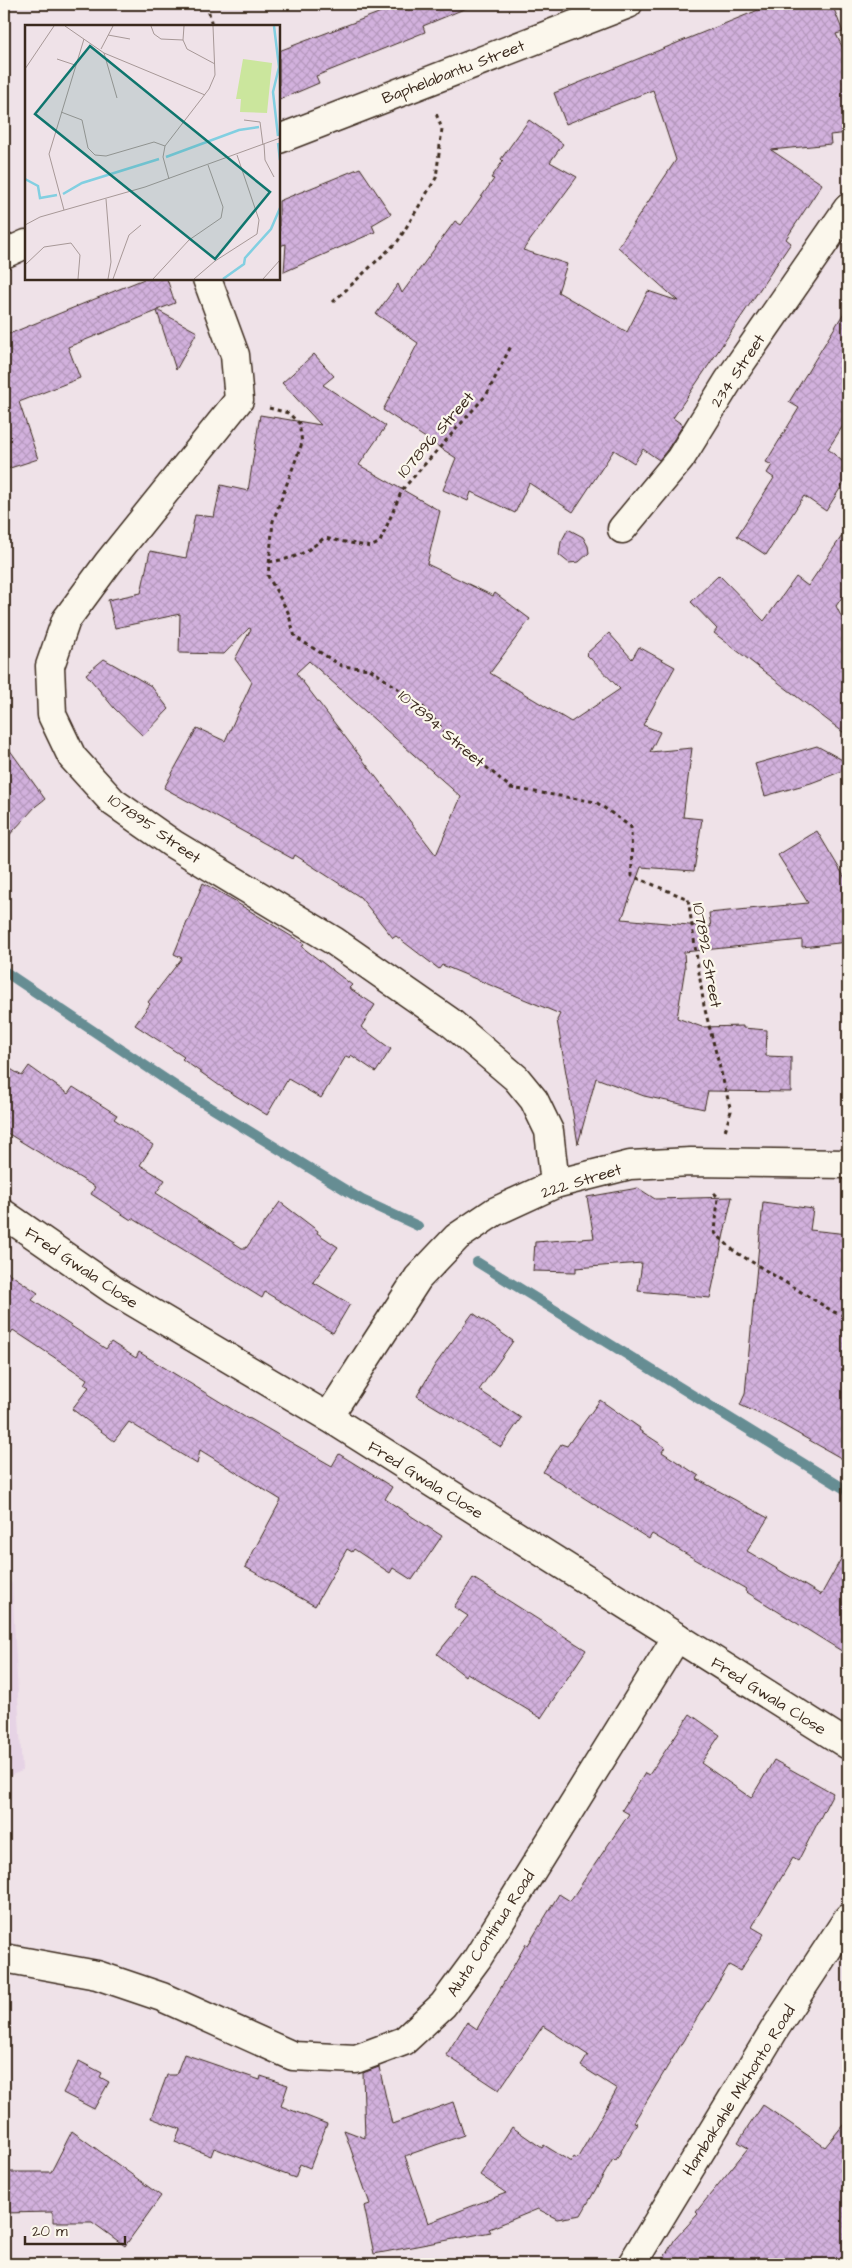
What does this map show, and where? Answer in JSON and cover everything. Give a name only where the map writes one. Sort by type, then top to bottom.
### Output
[{"type":"street","name":"Baphelabantu Street","points":[[280,139],[628,4]]},
{"type":"street","name":"234 Street","points":[[622,530],[680,459],[728,380],[848,208]]},
{"type":"street","points":[[4,254],[25,244]]},
{"type":"street","points":[[207,280],[234,355],[239,400]]},
{"type":"street","name":"107895 Street","points":[[239,400],[108,563],[66,620],[50,666],[52,715],[72,757],[113,802],[173,844],[334,941],[449,1021],[516,1078],[534,1100],[549,1131],[555,1184]]},
{"type":"street","name":"222 Street","points":[[328,1418],[418,1278],[457,1237],[494,1212],[555,1184],[630,1165],[795,1162],[848,1164]]},
{"type":"street","name":"Fred Gwala Close","points":[[4,1214],[115,1291],[328,1418],[848,1745]]},
{"type":"street","name":"Aluta Continua Road","points":[[4,1958],[98,1975],[162,1997],[293,2056],[356,2059],[404,2041],[444,2005],[477,1959],[677,1637]]},
{"type":"street","name":"Hambakahle Mkhonto Road","points":[[632,2264],[776,2026],[848,1918]]},
{"type":"path","points":[[207,4],[212,25]]},
{"type":"path","points":[[333,302],[398,241],[436,178],[442,129],[425,82]]},
{"type":"path","name":"107896 Street","points":[[269,562],[293,558],[310,550],[324,538],[371,547],[380,542],[402,490],[487,394],[511,346]]},
{"type":"path","name":"107894 Street","points":[[239,400],[288,413],[299,423],[302,443],[273,521],[268,576],[288,612],[295,637],[342,666],[370,669],[421,705],[446,733],[510,788],[535,790]]},
{"type":"path","name":"107892 Street","points":[[535,790],[596,802],[631,826],[632,876],[688,899],[704,1006],[731,1111],[704,1163]]},
{"type":"path","points":[[704,1163],[718,1197],[715,1233],[734,1251],[834,1312],[848,1317]]},
{"type":"shaded area","points":[[4,1573],[12,1584],[22,1771],[4,1778]]},
{"type":"building","points":[[402,4],[476,4],[423,26],[425,32],[316,76],[319,83],[280,100],[280,51]]},
{"type":"building","points":[[773,4],[832,4],[843,32],[836,34],[848,59],[848,133],[830,135],[831,144],[771,150],[822,184],[786,239],[791,243],[673,418],[683,425],[667,450],[659,460],[643,449],[634,463],[614,450],[573,512],[529,483],[515,513],[471,492],[468,501],[443,490],[456,458],[383,410],[418,343],[376,314],[398,284],[402,293],[455,221],[461,225],[494,179],[491,178],[503,161],[501,159],[529,120],[563,144],[550,162],[577,177],[523,250],[567,264],[558,292],[627,332],[648,291],[678,301],[618,247],[676,160],[653,90],[566,124],[554,93]]},
{"type":"building","points":[[360,168],[391,214],[372,225],[375,232],[284,272],[286,244],[280,246],[280,201]]},
{"type":"building","points":[[142,280],[167,280],[175,303],[157,310],[197,332],[176,370],[157,311],[68,347],[80,378],[19,402],[38,459],[4,470],[4,336]]},
{"type":"building","points":[[848,306],[848,418],[828,449],[848,466],[848,476],[826,511],[804,496],[766,555],[737,536],[774,478],[767,473],[772,465],[766,462],[799,408],[789,402]]},
{"type":"building","points":[[314,354],[334,376],[323,385],[386,426],[359,465],[440,511],[427,564],[493,596],[495,593],[530,619],[490,673],[571,722],[620,689],[586,654],[609,633],[632,659],[639,647],[675,667],[643,725],[660,732],[650,752],[692,748],[683,817],[702,819],[694,871],[641,867],[622,919],[711,927],[709,913],[808,903],[778,855],[817,831],[848,883],[848,942],[802,947],[802,940],[684,952],[685,968],[677,1018],[702,1027],[743,1026],[743,1028],[767,1030],[766,1056],[791,1057],[791,1092],[708,1091],[704,1109],[644,1096],[596,1078],[578,1144],[557,1020],[560,1014],[442,965],[439,969],[396,936],[393,938],[360,897],[295,855],[293,859],[164,788],[197,728],[225,741],[252,682],[235,659],[251,629],[249,628],[224,654],[179,653],[180,614],[115,628],[108,600],[141,593],[150,551],[186,558],[195,515],[214,517],[221,485],[248,491],[260,415],[321,425],[282,383]],"holes":[[[309,661],[461,797],[436,855],[296,673]]]},
{"type":"building","points":[[848,527],[848,589],[836,606],[848,630],[848,736],[714,633],[717,629],[691,602],[719,575],[764,621],[796,577],[808,586]]},
{"type":"building","points":[[568,529],[583,537],[588,546],[589,553],[579,562],[569,563],[559,555],[561,542]]},
{"type":"building","points":[[104,659],[151,686],[169,709],[143,736],[114,708],[86,674]]},
{"type":"building","points":[[4,742],[45,799],[36,806],[4,841]]},
{"type":"building","points":[[817,746],[848,763],[848,769],[811,783],[765,796],[755,764]]},
{"type":"building","points":[[203,883],[304,944],[302,947],[352,985],[349,988],[375,1005],[361,1027],[391,1049],[376,1072],[351,1055],[350,1058],[346,1056],[321,1098],[288,1079],[267,1115],[220,1086],[182,1059],[184,1057],[135,1025],[150,1004],[148,1002],[182,958],[174,954]]},
{"type":"building","points":[[4,1065],[22,1076],[29,1066],[68,1094],[73,1087],[117,1115],[114,1119],[153,1145],[140,1165],[165,1180],[156,1193],[242,1248],[246,1248],[280,1202],[318,1231],[317,1233],[338,1247],[313,1282],[350,1304],[333,1333],[265,1292],[262,1298],[132,1218],[131,1220],[91,1194],[95,1187],[4,1131]]},
{"type":"building","points":[[638,1188],[655,1199],[732,1197],[710,1298],[638,1291],[642,1263],[576,1268],[576,1272],[533,1271],[535,1242],[594,1238],[587,1197]]},
{"type":"building","points":[[763,1202],[813,1209],[810,1230],[848,1234],[848,1296],[843,1322],[848,1352],[848,1462],[779,1423],[740,1405],[745,1394]]},
{"type":"building","points":[[4,1270],[38,1293],[32,1300],[106,1349],[111,1342],[136,1358],[139,1352],[248,1419],[332,1466],[339,1454],[392,1487],[385,1499],[442,1536],[412,1580],[393,1568],[390,1573],[354,1549],[352,1552],[347,1549],[315,1606],[245,1567],[281,1500],[200,1450],[197,1464],[129,1422],[114,1441],[72,1409],[89,1387],[84,1384],[87,1379],[13,1330],[4,1344]]},
{"type":"building","points":[[473,1313],[513,1341],[479,1390],[521,1418],[501,1447],[417,1396],[435,1365]]},
{"type":"building","points":[[600,1400],[665,1447],[662,1452],[699,1476],[697,1479],[768,1518],[747,1551],[821,1595],[848,1546],[848,1655],[745,1591],[746,1589],[652,1534],[649,1539],[543,1472],[561,1444],[567,1446]]},
{"type":"building","points":[[473,1578],[586,1650],[541,1718],[467,1673],[465,1676],[437,1654],[468,1616],[454,1607]]},
{"type":"building","points":[[690,1714],[720,1735],[701,1763],[751,1798],[774,1760],[833,1793],[798,1861],[793,1858],[752,1927],[764,1934],[740,1971],[729,1965],[634,2122],[637,2123],[616,2160],[613,2159],[581,2215],[557,2219],[538,2209],[489,2229],[491,2232],[374,2254],[364,2206],[370,2204],[344,2130],[365,2138],[363,2073],[379,2067],[392,2124],[453,2102],[464,2135],[405,2156],[428,2223],[506,2193],[480,2175],[512,2127],[542,2148],[544,2145],[571,2162],[574,2157],[577,2159],[617,2089],[581,2066],[588,2055],[543,2026],[499,2090],[446,2055],[467,2022],[477,2029],[526,1944],[528,1945],[559,1894],[570,1901],[629,1814],[622,1810],[645,1773],[649,1775]]},
{"type":"building","points":[[184,2054],[260,2080],[261,2076],[288,2085],[281,2106],[327,2124],[310,2168],[300,2164],[295,2178],[214,2148],[211,2156],[175,2142],[180,2129],[151,2118],[167,2075],[176,2075]]},
{"type":"building","points":[[79,2061],[102,2073],[100,2077],[109,2082],[94,2109],[63,2093]]},
{"type":"building","points":[[763,2105],[825,2147],[848,2119],[848,2264],[660,2264],[675,2239],[698,2214],[696,2212],[748,2148],[738,2142]]},
{"type":"building","points":[[72,2131],[161,2196],[125,2246],[92,2222],[53,2222],[53,2212],[4,2213],[4,2172],[51,2172]]},
{"type":"waterway","points":[[4,971],[177,1087],[362,1200],[418,1226]]},
{"type":"waterway","points":[[477,1262],[848,1491]]}]
